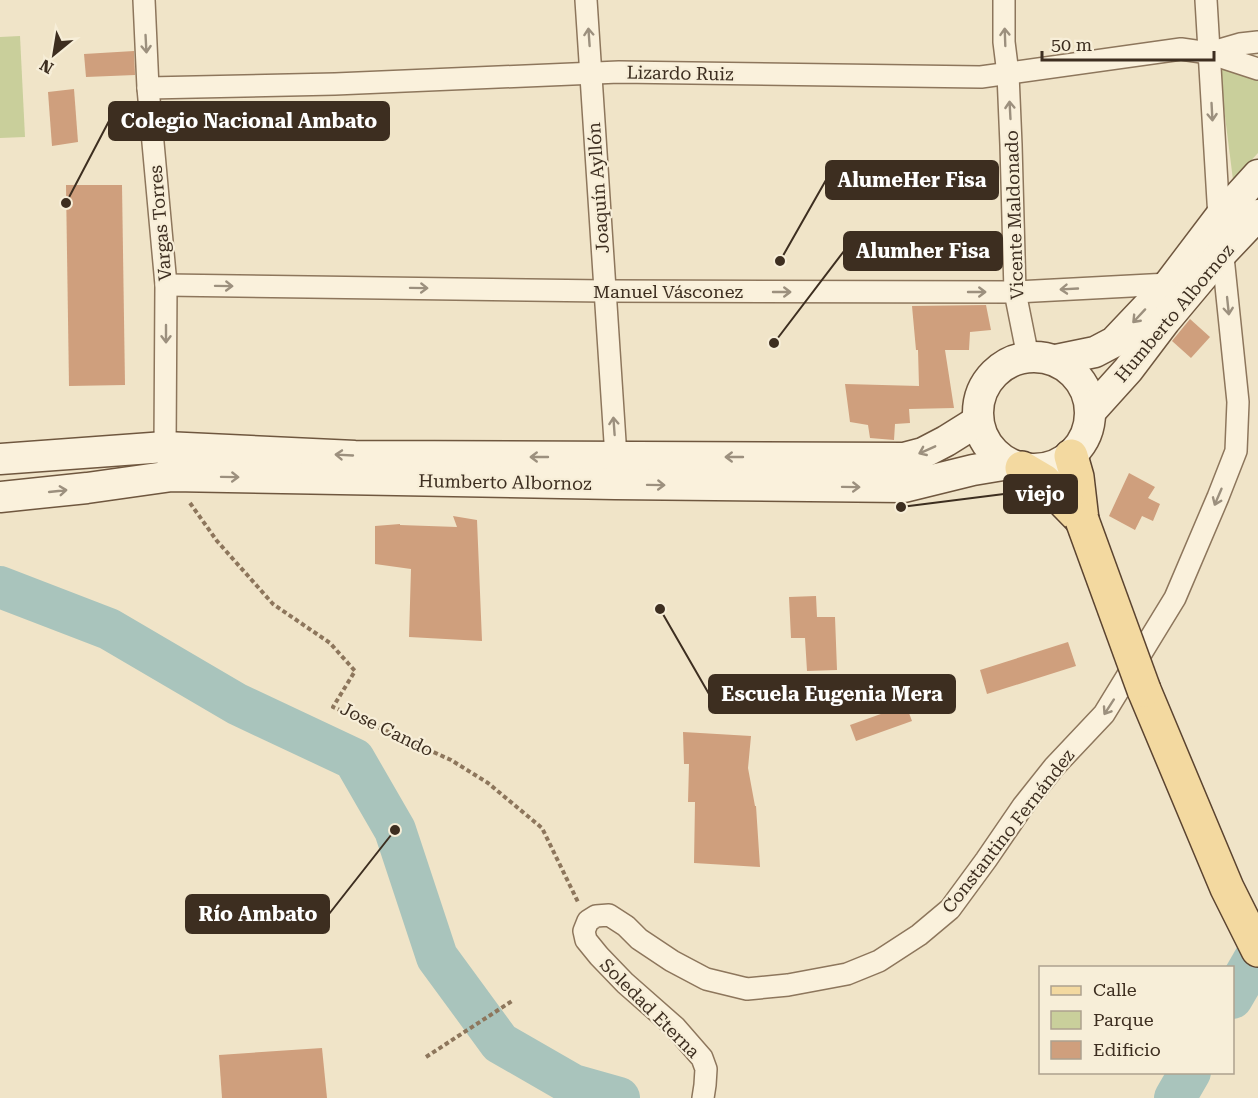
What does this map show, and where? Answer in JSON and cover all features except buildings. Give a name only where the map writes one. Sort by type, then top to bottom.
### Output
[{"type":"main road","name":"Humberto Albornoz","points":[[1042,358],[1095,352],[1114,342],[1169,284],[1219,218],[1258,175]]},
{"type":"main road","name":"Humberto Albornoz","points":[[1091,411],[1128,370],[1165,321],[1222,253],[1258,215]]},
{"type":"main road","points":[[1015,466],[1039,470],[1056,466],[1071,456],[1082,444],[1089,428],[1091,411],[1088,395],[1081,381],[1070,369],[1042,358],[1010,362],[995,371],[984,386],[978,402],[978,421],[983,438],[994,453],[1015,466],[1044,481],[1082,520]]},
{"type":"main road","name":"Humberto Albornoz","points":[[0,497],[172,476],[616,471],[904,458],[923,453],[978,421]]},
{"type":"main road","name":"Humberto Albornoz","points":[[0,459],[165,447],[904,487],[973,470],[1015,466]]},
{"type":"main road","points":[[1071,456],[1077,477],[1082,520],[1144,690],[1227,888],[1258,950]]},
{"type":"street","name":"Vargas Torres","points":[[144,0],[148,88],[166,285],[165,447]]},
{"type":"street","name":"Joaquín Ayllón","points":[[586,0],[616,471]]},
{"type":"street","name":"Vicente Maldonado","points":[[1004,0],[1015,292],[1042,358]]},
{"type":"street","name":"Constantino Fernández","points":[[588,921],[596,916],[609,915],[672,961],[706,979],[747,989],[788,985],[847,974],[879,961],[919,934],[950,909],[1023,806],[1054,767],[1104,714],[1175,598],[1236,451],[1238,402],[1219,218],[1206,0]]},
{"type":"street","name":"Lizardo Ruiz","points":[[1209,53],[1240,44],[1258,42]]},
{"type":"street","name":"Lizardo Ruiz","points":[[148,88],[335,84],[619,72],[981,77],[1181,49],[1209,53],[1258,69]]},
{"type":"street","name":"Manuel Vásconez","points":[[166,285],[605,291],[1015,292],[1169,284]]},
{"type":"street","points":[[165,447],[172,476]]},
{"type":"street","name":"Soledad Eterna","points":[[588,921],[584,930],[586,940],[599,956],[625,983],[675,1027],[702,1058],[706,1069],[704,1092]]},
{"type":"path","name":"Jose Cando","points":[[172,476],[217,541],[273,604],[330,644],[355,670],[333,707],[451,760],[488,783],[542,828],[588,921]]},
{"type":"path","points":[[426,1057],[512,1001]]},
{"type":"green space","points":[[20,36],[25,137],[0,138],[0,37]]},
{"type":"green space","points":[[1258,66],[1258,153],[1233,180],[1219,69]]},
{"type":"waterway","points":[[0,587],[109,629],[237,704],[354,759],[395,830],[437,957],[500,1043],[573,1085],[619,1098]]},
{"type":"waterway","points":[[1234,995],[1258,953]]},
{"type":"waterway","points":[[1175,1098],[1189,1074]]},
{"type":"place","name":"Colegio Nacional Ambato","points":[[66,203]]},
{"type":"place","name":"AlumeHer Fisa","points":[[780,261]]},
{"type":"place","name":"Alumher Fisa","points":[[774,343]]},
{"type":"place","name":"viejo","points":[[901,507]]},
{"type":"place","name":"Escuela Eugenia Mera","points":[[660,609]]},
{"type":"place","name":"Río Ambato","points":[[395,830]]}]
